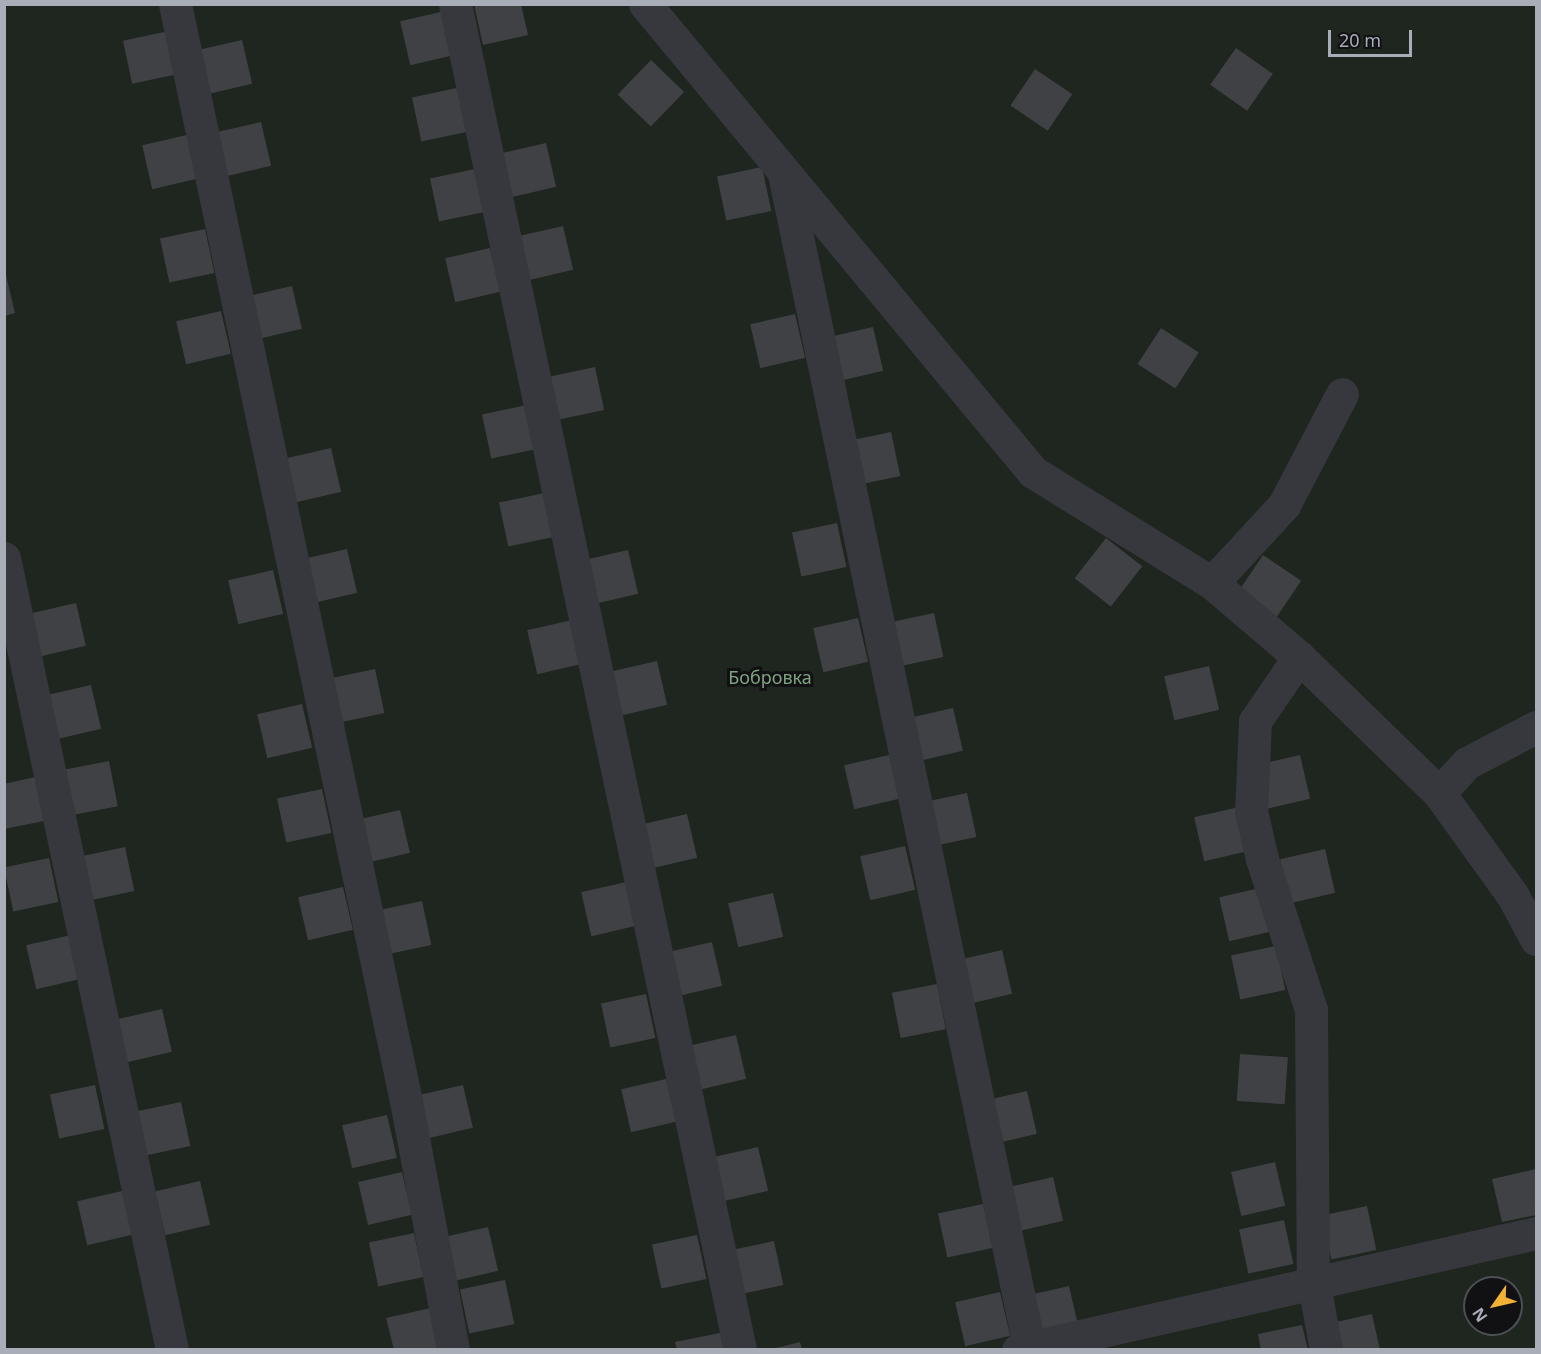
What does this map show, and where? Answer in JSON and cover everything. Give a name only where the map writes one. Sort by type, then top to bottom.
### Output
[{"type":"street","points":[[175,4],[406,1101],[453,1350]]},
{"type":"street","points":[[455,4],[740,1350]]},
{"type":"street","points":[[645,4],[1034,472],[1212,583],[1299,657],[1439,793],[1513,897],[1536,939]]},
{"type":"street","points":[[783,169],[1026,1349],[1314,1286],[1536,1233]]},
{"type":"street","points":[[1212,583],[1284,505],[1342,394]]},
{"type":"street","points":[[4,558],[172,1350]]},
{"type":"street","points":[[1299,657],[1255,721],[1251,811],[1262,859],[1311,1010],[1314,1286],[1326,1350]]},
{"type":"street","points":[[1439,793],[1467,763],[1536,727]]},
{"type":"green space","name":"Бобровка","points":[[5,5],[1536,5],[1536,1349],[5,1350]]},
{"type":"building","points":[[474,4],[521,4],[528,35],[483,45]]},
{"type":"building","points":[[445,11],[455,55],[410,65],[400,21]]},
{"type":"building","points":[[169,31],[178,74],[132,84],[123,41]]},
{"type":"building","points":[[242,40],[252,84],[208,94],[198,50]]},
{"type":"building","points":[[1236,48],[1273,74],[1247,111],[1210,85]]},
{"type":"building","points":[[651,60],[684,92],[651,126],[618,95]]},
{"type":"building","points":[[1035,69],[1072,94],[1048,131],[1010,105]]},
{"type":"building","points":[[457,88],[466,132],[421,142],[412,98]]},
{"type":"building","points":[[261,122],[271,166],[226,176],[216,132]]},
{"type":"building","points":[[187,135],[197,179],[152,189],[142,145]]},
{"type":"building","points":[[546,143],[556,187],[511,197],[501,153]]},
{"type":"building","points":[[762,167],[771,211],[726,221],[717,177]]},
{"type":"building","points":[[475,169],[484,212],[439,222],[430,179]]},
{"type":"building","points":[[563,226],[573,270],[528,280],[518,236]]},
{"type":"building","points":[[205,229],[214,273],[169,283],[160,239]]},
{"type":"building","points":[[490,248],[500,292],[455,302],[445,258]]},
{"type":"building","points":[[5,271],[15,313],[5,316]]},
{"type":"building","points":[[292,286],[302,329],[257,339],[247,296]]},
{"type":"building","points":[[221,311],[231,354],[186,364],[176,321]]},
{"type":"building","points":[[795,314],[805,358],[760,368],[750,324]]},
{"type":"building","points":[[873,327],[883,371],[838,381],[828,337]]},
{"type":"building","points":[[1161,328],[1199,353],[1175,389],[1138,364]]},
{"type":"building","points":[[595,367],[604,410],[559,420],[550,377]]},
{"type":"building","points":[[527,405],[536,449],[491,459],[482,415]]},
{"type":"building","points":[[891,432],[900,476],[855,486],[846,442]]},
{"type":"building","points":[[331,448],[341,492],[296,502],[286,458]]},
{"type":"building","points":[[544,493],[553,537],[508,547],[499,503]]},
{"type":"building","points":[[837,523],[846,567],[801,577],[792,533]]},
{"type":"building","points":[[1106,538],[1142,566],[1111,607],[1075,578]]},
{"type":"building","points":[[347,549],[357,593],[312,603],[302,559]]},
{"type":"building","points":[[628,550],[638,594],[593,604],[583,560]]},
{"type":"building","points":[[1263,555],[1301,581],[1277,617],[1238,591]]},
{"type":"building","points":[[273,570],[283,614],[238,624],[228,580]]},
{"type":"building","points":[[76,603],[86,646],[41,656],[31,613]]},
{"type":"building","points":[[934,613],[943,657],[898,667],[889,623]]},
{"type":"building","points":[[858,618],[868,662],[823,672],[813,628]]},
{"type":"building","points":[[572,620],[582,664],[537,674],[527,630]]},
{"type":"building","points":[[657,661],[667,705],[622,715],[612,671]]},
{"type":"building","points":[[1209,666],[1219,710],[1174,720],[1164,676]]},
{"type":"building","points":[[375,669],[384,713],[339,723],[330,679]]},
{"type":"building","points":[[91,685],[101,729],[57,739],[47,695]]},
{"type":"building","points":[[302,704],[312,748],[267,758],[257,714]]},
{"type":"building","points":[[953,708],[963,751],[918,761],[908,718]]},
{"type":"building","points":[[889,755],[899,799],[854,809],[844,765]]},
{"type":"building","points":[[1300,755],[1310,799],[1265,809],[1255,765]]},
{"type":"building","points":[[109,761],[118,806],[73,815],[64,770]]},
{"type":"building","points":[[35,777],[44,821],[4,829],[4,784]]},
{"type":"building","points":[[322,789],[331,833],[286,843],[277,799]]},
{"type":"building","points":[[967,793],[976,837],[931,847],[922,803]]},
{"type":"building","points":[[1239,807],[1249,851],[1204,861],[1194,817]]},
{"type":"building","points":[[400,810],[410,853],[365,863],[355,820]]},
{"type":"building","points":[[687,814],[697,858],[652,868],[642,824]]},
{"type":"building","points":[[905,846],[915,890],[870,900],[860,856]]},
{"type":"building","points":[[125,847],[134,891],[88,901],[79,857]]},
{"type":"building","points":[[1325,849],[1335,893],[1290,903],[1280,859]]},
{"type":"building","points":[[49,858],[58,902],[13,912],[4,868]]},
{"type":"building","points":[[626,882],[636,926],[591,936],[581,892]]},
{"type":"building","points":[[343,887],[353,930],[308,940],[298,897]]},
{"type":"building","points":[[1264,887],[1274,931],[1229,941],[1219,897]]},
{"type":"building","points":[[773,893],[783,937],[738,947],[728,903]]},
{"type":"building","points":[[422,901],[431,945],[386,955],[377,911]]},
{"type":"building","points":[[71,935],[81,979],[36,989],[26,945]]},
{"type":"building","points":[[712,942],[722,986],[677,996],[667,952]]},
{"type":"building","points":[[1276,946],[1285,990],[1240,1000],[1231,956]]},
{"type":"building","points":[[1002,950],[1012,994],[967,1004],[957,960]]},
{"type":"building","points":[[937,984],[946,1029],[901,1038],[892,993]]},
{"type":"building","points":[[646,994],[655,1038],[610,1048],[601,1004]]},
{"type":"building","points":[[162,1009],[172,1052],[127,1062],[117,1019]]},
{"type":"building","points":[[736,1035],[746,1079],[701,1089],[691,1045]]},
{"type":"building","points":[[1240,1054],[1288,1057],[1285,1104],[1237,1101]]},
{"type":"building","points":[[666,1079],[676,1122],[631,1132],[621,1089]]},
{"type":"building","points":[[95,1085],[104,1129],[59,1139],[50,1095]]},
{"type":"building","points":[[463,1085],[473,1128],[428,1138],[418,1095]]},
{"type":"building","points":[[1027,1091],[1037,1134],[992,1144],[982,1101]]},
{"type":"building","points":[[181,1102],[190,1146],[145,1156],[136,1112]]},
{"type":"building","points":[[387,1115],[397,1158],[352,1168],[342,1125]]},
{"type":"building","points":[[758,1147],[768,1191],[724,1201],[714,1157]]},
{"type":"building","points":[[1275,1162],[1285,1206],[1241,1216],[1231,1172]]},
{"type":"building","points":[[1536,1169],[1536,1215],[1502,1222],[1492,1179]]},
{"type":"building","points":[[402,1172],[412,1215],[368,1225],[358,1182]]},
{"type":"building","points":[[1053,1177],[1063,1221],[1018,1231],[1008,1187]]},
{"type":"building","points":[[200,1181],[210,1225],[165,1235],[155,1191]]},
{"type":"building","points":[[122,1191],[132,1235],[87,1245],[77,1201]]},
{"type":"building","points":[[983,1204],[992,1248],[947,1258],[938,1214]]},
{"type":"building","points":[[1367,1206],[1376,1250],[1331,1260],[1322,1216]]},
{"type":"building","points":[[1284,1220],[1293,1264],[1248,1274],[1239,1230]]},
{"type":"building","points":[[488,1227],[498,1271],[453,1281],[443,1237]]},
{"type":"building","points":[[414,1233],[423,1277],[378,1287],[369,1243]]},
{"type":"building","points":[[697,1235],[706,1279],[661,1289],[652,1245]]},
{"type":"building","points":[[774,1241],[783,1285],[738,1295],[729,1251]]},
{"type":"building","points":[[505,1280],[514,1324],[469,1334],[460,1290]]},
{"type":"building","points":[[1069,1286],[1079,1330],[1034,1340],[1024,1296]]},
{"type":"building","points":[[1000,1292],[1010,1336],[965,1346],[955,1302]]},
{"type":"building","points":[[431,1308],[440,1350],[394,1350],[386,1318]]},
{"type":"building","points":[[1372,1314],[1380,1350],[1333,1350],[1327,1324]]},
{"type":"building","points":[[1302,1325],[1308,1350],[1261,1350],[1258,1334]]},
{"type":"building","points":[[720,1333],[724,1350],[677,1350],[675,1342]]},
{"type":"building","points":[[800,1342],[802,1350],[772,1350],[772,1349]]}]
